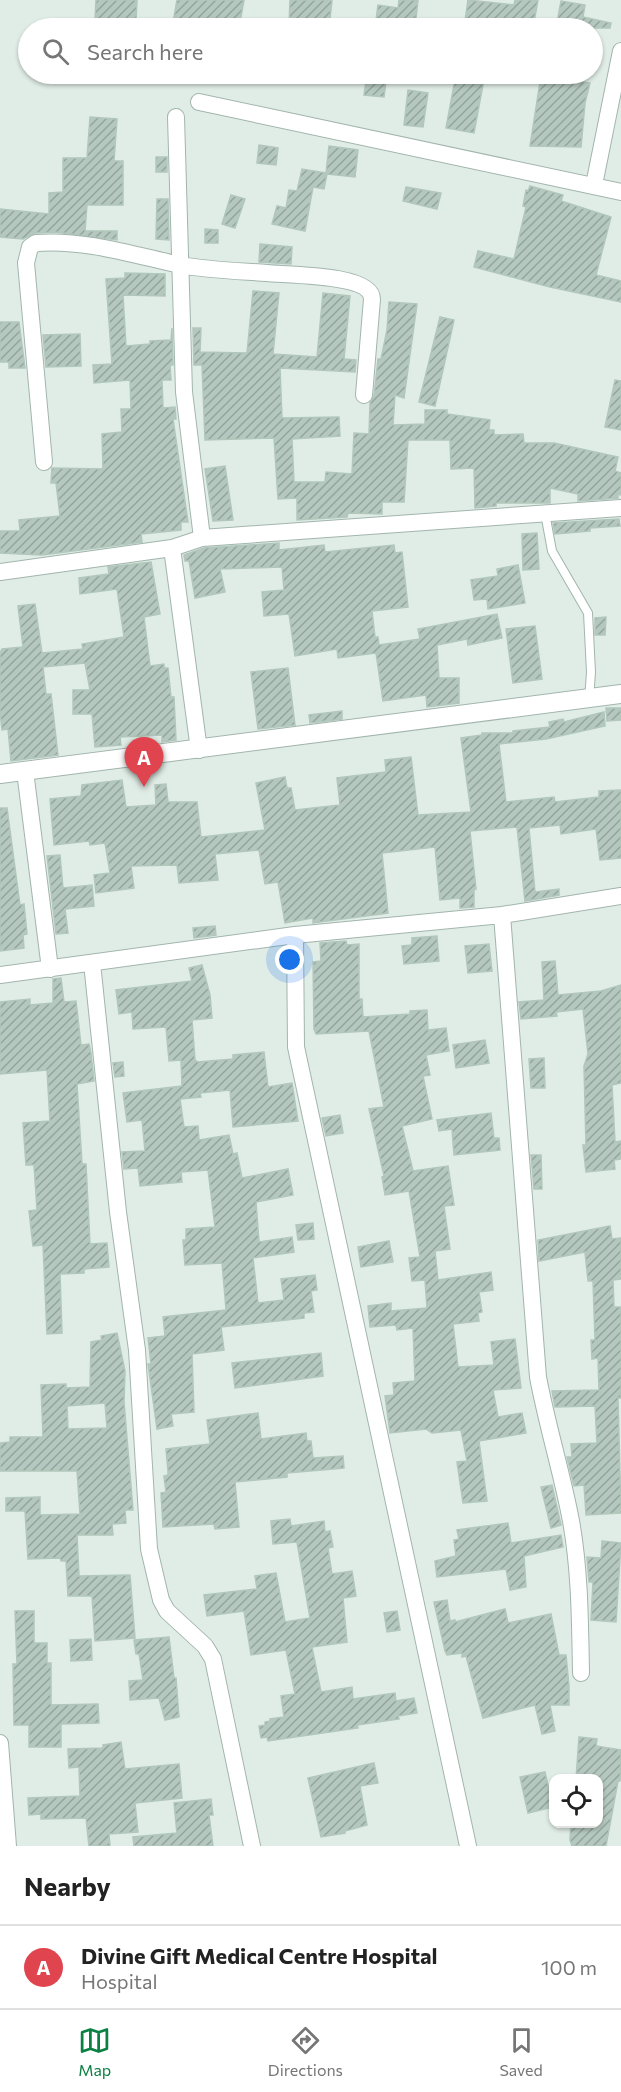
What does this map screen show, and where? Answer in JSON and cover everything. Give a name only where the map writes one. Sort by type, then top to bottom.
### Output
[{"type":"street","points":[[594,185],[621,51]]},
{"type":"street","points":[[199,102],[621,192]]},
{"type":"street","points":[[176,117],[184,392],[202,538]]},
{"type":"street","points":[[44,462],[26,263],[30,247],[44,243],[113,249],[180,264],[339,279],[366,287],[372,299],[364,395]]},
{"type":"street","points":[[0,572],[172,548],[202,538],[399,526],[621,508]]},
{"type":"street","points":[[172,548],[199,750]]},
{"type":"street","points":[[0,774],[590,700],[621,694]]},
{"type":"street","points":[[25,771],[50,969]]},
{"type":"street","points":[[0,975],[295,935],[502,915],[621,896]]},
{"type":"street","points":[[502,915],[538,1377],[571,1520],[579,1573],[581,1673]]},
{"type":"street","points":[[295,935],[296,1047],[468,1846]]},
{"type":"street","points":[[92,963],[116,1200],[137,1350],[149,1549],[161,1600],[167,1611],[205,1646],[213,1659],[252,1846]]},
{"type":"street","points":[[0,1743],[8,1846]]},
{"type":"lane","points":[[545,513],[552,551],[588,613],[590,700]]},
{"type":"building","points":[[96,0],[137,0],[136,18],[95,18]]},
{"type":"building","points":[[177,0],[244,0],[241,18],[174,18]]},
{"type":"building","points":[[290,0],[332,0],[330,18],[289,18]]},
{"type":"building","points":[[399,0],[418,0],[416,18],[376,18],[378,5],[398,8]]},
{"type":"building","points":[[468,0],[514,5],[515,0],[538,0],[535,18],[465,18]]},
{"type":"building","points":[[561,1],[585,5],[583,17],[588,18],[558,18]]},
{"type":"building","points":[[603,21],[611,23],[610,28],[603,28]]},
{"type":"building","points":[[366,84],[386,84],[384,97],[364,95]]},
{"type":"building","points":[[454,84],[483,84],[474,133],[446,128]]},
{"type":"building","points":[[540,84],[590,84],[585,103],[581,147],[530,146]]},
{"type":"building","points":[[408,90],[428,93],[423,127],[404,125]]},
{"type":"building","points":[[90,117],[117,119],[114,161],[123,161],[123,205],[87,205],[85,231],[117,231],[117,240],[55,232],[35,233],[23,239],[0,237],[0,209],[49,214],[49,193],[63,192],[63,158],[87,158]]},
{"type":"building","points":[[259,145],[278,148],[276,165],[257,163]]},
{"type":"building","points":[[329,146],[358,150],[355,177],[327,174],[324,189],[313,187],[305,231],[272,224],[277,206],[286,208],[289,190],[297,191],[302,169],[326,173]]},
{"type":"building","points":[[156,157],[167,157],[167,172],[156,172]]},
{"type":"building","points":[[530,186],[563,195],[561,201],[611,217],[596,275],[621,281],[621,302],[550,287],[474,267],[478,251],[514,259],[526,207],[523,206],[526,190],[528,191]]},
{"type":"building","points":[[406,187],[441,193],[437,209],[403,201]]},
{"type":"building","points":[[231,195],[245,199],[235,228],[222,224]]},
{"type":"building","points":[[157,199],[168,199],[169,240],[156,239]]},
{"type":"building","points":[[205,229],[218,230],[218,243],[205,243]]},
{"type":"building","points":[[260,244],[292,247],[291,264],[259,262]]},
{"type":"building","points":[[125,273],[165,274],[165,296],[123,295],[126,346],[171,340],[172,328],[173,365],[170,365],[171,380],[162,380],[163,408],[175,407],[176,419],[173,419],[188,522],[181,522],[181,530],[141,534],[142,542],[42,555],[0,553],[0,531],[20,531],[19,520],[60,516],[56,483],[51,483],[52,468],[103,469],[102,434],[122,432],[121,409],[131,409],[130,380],[94,383],[93,365],[112,364],[106,279],[125,278]]},
{"type":"building","points":[[253,291],[279,293],[273,354],[317,357],[323,293],[350,296],[344,359],[356,360],[355,372],[280,368],[282,418],[339,417],[340,436],[292,439],[294,482],[325,482],[326,472],[352,474],[354,433],[369,434],[370,403],[374,396],[378,359],[381,359],[387,330],[389,302],[417,304],[404,398],[395,395],[393,425],[425,424],[425,410],[447,410],[447,414],[490,420],[489,430],[494,430],[494,435],[523,434],[524,443],[554,443],[618,457],[615,471],[621,473],[621,495],[618,494],[618,498],[578,501],[578,494],[550,488],[550,503],[496,503],[496,506],[475,508],[474,468],[451,469],[450,440],[408,440],[404,502],[382,502],[382,514],[348,513],[347,517],[297,520],[297,498],[278,499],[274,438],[205,440],[202,365],[194,365],[193,328],[201,328],[200,352],[247,353]]},
{"type":"building","points":[[440,317],[454,320],[435,406],[419,402]]},
{"type":"building","points":[[0,322],[19,322],[25,368],[9,368],[9,362],[0,362]]},
{"type":"building","points":[[80,334],[81,366],[46,367],[43,335]]},
{"type":"building","points":[[615,380],[621,381],[621,430],[605,427]]},
{"type":"building","points":[[225,466],[233,520],[213,521],[205,469]]},
{"type":"building","points":[[619,519],[620,526],[555,534],[553,523]]},
{"type":"building","points":[[537,533],[539,569],[523,570],[522,534]]},
{"type":"building","points":[[279,543],[279,550],[324,545],[325,552],[394,545],[395,553],[402,552],[408,607],[372,611],[375,637],[378,637],[379,645],[420,639],[418,629],[497,614],[502,638],[468,645],[467,639],[437,645],[439,678],[459,678],[459,703],[427,707],[426,695],[383,701],[376,653],[338,658],[337,649],[295,656],[289,614],[264,616],[262,592],[284,590],[282,567],[220,569],[225,592],[195,598],[189,561],[185,561],[184,555],[204,548]]},
{"type":"building","points":[[151,562],[160,614],[144,617],[150,666],[164,664],[164,668],[168,668],[171,697],[174,697],[176,740],[162,742],[162,735],[120,737],[121,745],[95,747],[92,714],[73,714],[73,690],[90,690],[85,663],[43,667],[46,694],[51,694],[58,755],[11,761],[8,729],[2,730],[0,712],[0,653],[2,649],[23,647],[18,606],[35,604],[42,653],[83,649],[82,644],[124,637],[117,589],[80,594],[79,578],[109,574],[108,567]]},
{"type":"building","points":[[518,565],[525,603],[488,609],[487,599],[474,600],[471,580],[498,576],[497,569]]},
{"type":"building","points":[[606,617],[605,635],[595,635],[595,618]]},
{"type":"building","points":[[535,626],[542,679],[513,683],[506,629]]},
{"type":"building","points":[[288,668],[295,725],[258,729],[251,672]]},
{"type":"building","points":[[606,708],[621,708],[621,720],[607,721]]},
{"type":"building","points":[[342,711],[342,719],[310,723],[309,715]]},
{"type":"building","points":[[604,712],[605,726],[546,739],[499,744],[506,802],[554,797],[555,802],[599,797],[599,791],[621,790],[621,858],[600,860],[596,829],[561,834],[560,825],[529,828],[535,892],[559,889],[559,895],[525,901],[517,827],[470,831],[476,889],[474,890],[474,907],[460,908],[460,898],[440,900],[435,847],[382,853],[388,913],[313,923],[313,918],[285,923],[278,882],[265,884],[259,850],[215,854],[218,880],[179,883],[177,865],[131,866],[134,888],[96,893],[94,875],[110,873],[105,843],[90,845],[89,841],[54,845],[50,799],[81,796],[82,785],[122,780],[126,807],[156,805],[155,785],[166,784],[168,802],[197,802],[201,837],[265,830],[256,783],[285,777],[287,788],[291,788],[295,810],[340,805],[337,778],[386,772],[385,760],[411,757],[418,815],[471,812],[461,738],[482,735],[482,733],[513,733],[513,731],[550,727],[549,722],[563,719],[564,722]]},
{"type":"building","points":[[0,808],[7,808],[20,905],[24,904],[27,934],[23,935],[24,948],[0,951]]},
{"type":"building","points":[[60,855],[63,888],[92,885],[94,906],[65,909],[68,933],[56,934],[47,856]]},
{"type":"building","points":[[215,926],[216,935],[194,938],[193,928]]},
{"type":"building","points":[[437,936],[439,961],[404,964],[402,946],[412,945],[412,938]]},
{"type":"building","points":[[346,941],[347,945],[359,944],[359,999],[362,999],[363,1017],[410,1014],[410,1011],[427,1010],[428,1030],[446,1028],[449,1051],[426,1055],[430,1075],[423,1076],[432,1119],[402,1126],[413,1171],[448,1166],[454,1205],[444,1206],[450,1249],[435,1251],[438,1280],[491,1272],[493,1290],[479,1292],[482,1312],[478,1313],[479,1321],[453,1324],[458,1367],[494,1365],[491,1342],[515,1339],[521,1388],[493,1390],[498,1417],[522,1413],[526,1433],[479,1441],[487,1501],[463,1503],[457,1462],[467,1461],[461,1430],[432,1433],[426,1429],[390,1433],[385,1396],[394,1395],[393,1383],[415,1381],[413,1328],[397,1330],[396,1325],[370,1327],[368,1306],[391,1303],[391,1311],[427,1308],[425,1280],[412,1281],[409,1258],[420,1257],[409,1191],[385,1195],[382,1177],[384,1176],[369,1109],[384,1107],[369,1031],[316,1034],[314,1029],[313,962],[321,961],[320,943]]},
{"type":"building","points":[[489,944],[492,971],[468,973],[465,946]]},
{"type":"building","points":[[555,961],[558,995],[601,991],[621,985],[621,1083],[612,1085],[615,1142],[621,1141],[621,1159],[614,1160],[615,1169],[586,1172],[583,1145],[586,1145],[584,1066],[588,1054],[583,1009],[556,1012],[557,1016],[521,1019],[519,1002],[544,1000],[542,962]]},
{"type":"building","points":[[202,965],[210,995],[212,1018],[192,1020],[195,1060],[198,1062],[233,1059],[233,1055],[264,1052],[268,1087],[292,1083],[298,1121],[233,1127],[230,1090],[200,1093],[201,1097],[180,1099],[184,1127],[198,1126],[199,1140],[229,1135],[233,1154],[237,1153],[242,1178],[288,1169],[293,1195],[256,1202],[259,1242],[292,1237],[294,1252],[253,1258],[258,1303],[284,1300],[281,1279],[315,1275],[317,1290],[311,1291],[314,1312],[304,1313],[304,1318],[221,1327],[224,1350],[192,1354],[194,1412],[171,1414],[173,1426],[157,1429],[148,1364],[151,1364],[148,1338],[165,1336],[163,1317],[226,1310],[222,1263],[185,1265],[183,1240],[186,1240],[186,1229],[215,1227],[208,1170],[181,1172],[182,1182],[140,1186],[138,1168],[124,1169],[122,1152],[145,1151],[142,1120],[127,1122],[123,1093],[182,1086],[181,1060],[169,1061],[166,1027],[133,1029],[132,1012],[119,1014],[116,990],[192,981],[189,968]]},
{"type":"building","points":[[61,978],[64,1002],[76,1001],[81,1045],[89,1044],[91,1053],[94,1081],[77,1084],[82,1164],[86,1164],[90,1244],[107,1243],[109,1267],[84,1269],[84,1273],[60,1274],[62,1333],[47,1334],[43,1245],[33,1246],[29,1211],[37,1210],[34,1165],[26,1165],[23,1123],[50,1121],[47,1070],[0,1074],[0,1002],[30,999],[30,1005],[53,1003],[53,979]]},
{"type":"building","points":[[485,1040],[489,1063],[456,1068],[453,1045]]},
{"type":"building","points":[[544,1058],[545,1088],[531,1088],[529,1059]]},
{"type":"building","points":[[123,1062],[124,1076],[115,1077],[113,1063]]},
{"type":"building","points":[[491,1113],[494,1138],[499,1138],[500,1150],[454,1155],[452,1129],[439,1131],[437,1120]]},
{"type":"building","points":[[340,1115],[343,1133],[326,1136],[322,1118]]},
{"type":"building","points":[[531,1155],[541,1155],[542,1189],[534,1189]]},
{"type":"building","points":[[313,1223],[314,1239],[298,1240],[296,1225]]},
{"type":"building","points":[[610,1226],[612,1239],[621,1238],[621,1279],[613,1280],[614,1307],[621,1307],[621,1398],[618,1398],[621,1513],[586,1515],[584,1485],[574,1486],[567,1457],[572,1457],[571,1444],[597,1443],[595,1406],[555,1407],[552,1391],[599,1390],[598,1358],[592,1359],[591,1340],[595,1340],[593,1281],[588,1281],[585,1252],[539,1261],[538,1240]]},
{"type":"building","points":[[389,1241],[393,1262],[361,1267],[358,1247]]},
{"type":"building","points":[[117,1333],[125,1371],[124,1402],[133,1510],[125,1510],[126,1523],[112,1524],[113,1535],[77,1535],[79,1576],[130,1575],[135,1638],[95,1641],[92,1596],[68,1596],[66,1561],[61,1561],[60,1558],[28,1559],[25,1511],[6,1511],[6,1498],[40,1497],[40,1515],[80,1514],[77,1471],[0,1471],[0,1443],[10,1442],[10,1437],[43,1437],[41,1385],[66,1384],[66,1388],[90,1387],[91,1342],[102,1340],[101,1336]],"holes":[[[105,1403],[107,1428],[68,1429],[67,1406]]]},
{"type":"building","points":[[321,1353],[323,1376],[235,1388],[232,1363]]},
{"type":"building","points":[[258,1413],[261,1439],[306,1433],[307,1441],[311,1441],[313,1458],[343,1456],[344,1468],[287,1473],[287,1477],[235,1482],[239,1527],[215,1529],[214,1524],[163,1527],[161,1493],[166,1492],[164,1476],[168,1475],[166,1449],[210,1444],[207,1420]]},
{"type":"building","points":[[552,1485],[561,1525],[551,1528],[541,1487]]},
{"type":"building","points":[[290,1519],[291,1526],[324,1521],[325,1532],[330,1531],[333,1547],[328,1548],[332,1574],[352,1571],[356,1596],[343,1598],[347,1642],[312,1647],[321,1692],[352,1687],[353,1699],[395,1693],[396,1701],[414,1698],[417,1713],[398,1716],[399,1719],[357,1725],[358,1728],[268,1741],[267,1737],[261,1738],[259,1726],[265,1725],[265,1722],[270,1719],[284,1717],[281,1696],[295,1694],[286,1650],[251,1655],[244,1611],[207,1616],[204,1595],[257,1589],[255,1576],[276,1573],[285,1622],[310,1618],[297,1542],[273,1544],[271,1521]]},
{"type":"building","points":[[508,1523],[511,1543],[561,1535],[563,1547],[524,1556],[526,1587],[510,1590],[506,1569],[437,1577],[435,1561],[456,1556],[454,1540],[459,1539],[457,1530]]},
{"type":"building","points":[[602,1541],[621,1543],[616,1622],[591,1620],[593,1582],[589,1582],[587,1557],[601,1558]]},
{"type":"building","points":[[447,1600],[450,1621],[455,1620],[455,1622],[505,1609],[508,1623],[551,1614],[559,1655],[566,1655],[569,1686],[569,1705],[550,1705],[555,1731],[542,1734],[535,1705],[483,1718],[466,1656],[462,1657],[462,1653],[447,1655],[445,1651],[434,1602]]},
{"type":"building","points":[[15,1611],[34,1611],[34,1643],[47,1643],[47,1663],[51,1663],[51,1705],[98,1704],[99,1723],[61,1724],[61,1747],[29,1747],[29,1725],[14,1725],[13,1664],[17,1664]]},
{"type":"building","points":[[397,1611],[400,1630],[387,1632],[384,1613]]},
{"type":"building","points":[[169,1637],[174,1678],[176,1678],[179,1717],[165,1720],[159,1698],[130,1700],[129,1681],[143,1680],[139,1654],[136,1654],[134,1640]]},
{"type":"building","points":[[91,1639],[92,1660],[71,1661],[70,1640]]},
{"type":"building","points":[[579,1737],[597,1739],[596,1746],[621,1750],[620,1781],[618,1781],[606,1846],[572,1846],[571,1828],[603,1828],[603,1774],[576,1774]]},
{"type":"building","points":[[121,1742],[125,1769],[179,1764],[182,1798],[135,1803],[138,1832],[109,1834],[110,1846],[89,1846],[86,1818],[41,1819],[41,1814],[29,1815],[28,1798],[80,1796],[79,1767],[69,1768],[68,1749],[103,1748],[103,1745]]},
{"type":"building","points":[[374,1763],[378,1783],[360,1786],[367,1825],[345,1831],[345,1833],[321,1837],[308,1778]]},
{"type":"building","points":[[545,1772],[549,1790],[549,1808],[528,1813],[520,1777]]},
{"type":"building","points":[[211,1799],[213,1815],[209,1815],[213,1846],[134,1846],[133,1837],[177,1833],[174,1803]]},
{"type":"place","name":"Divine Gift Medical Centre Hospital","points":[[144,787]]}]
